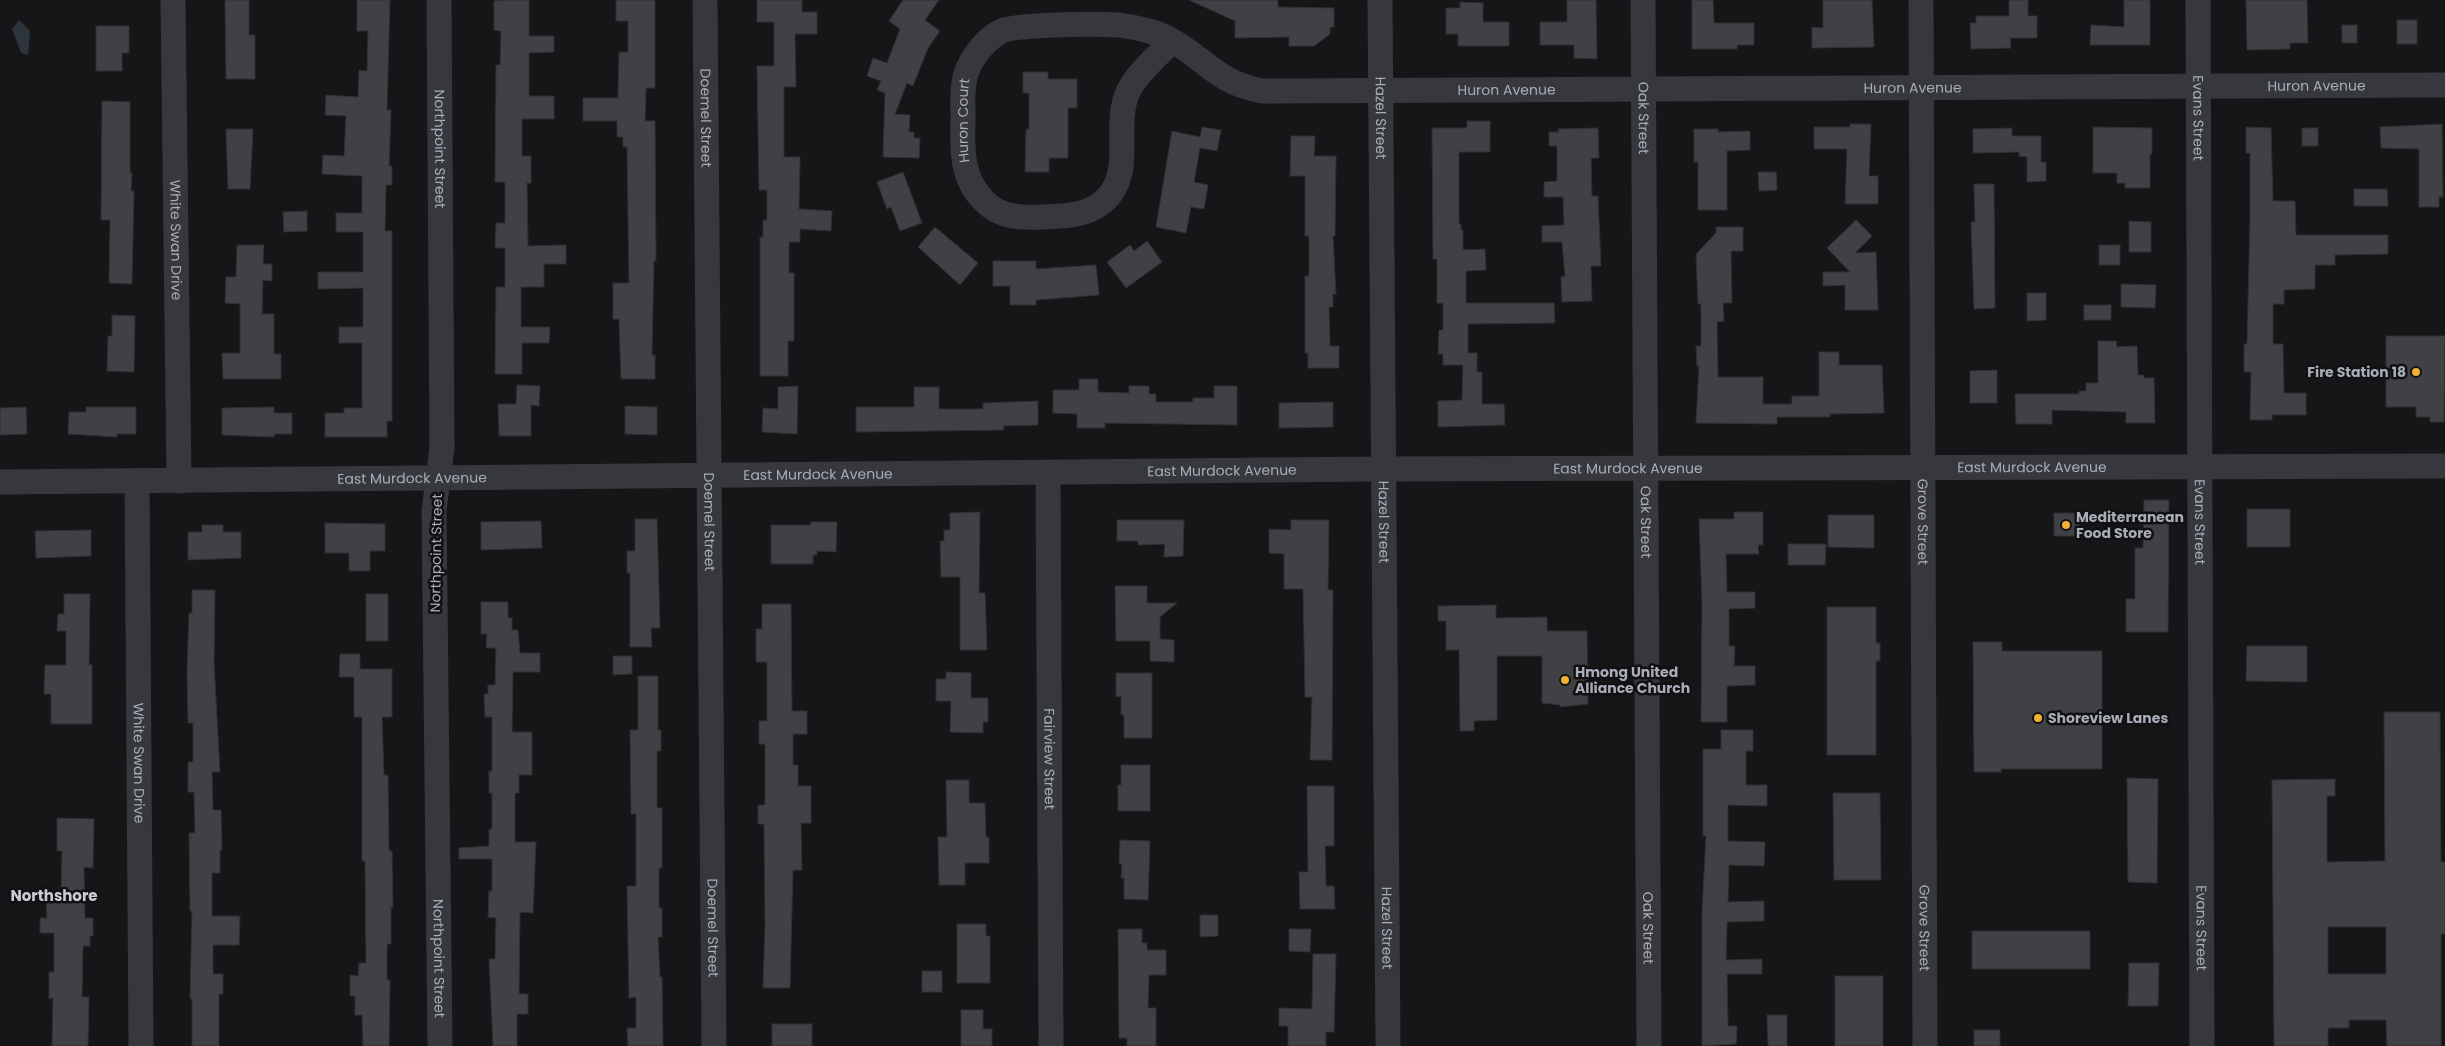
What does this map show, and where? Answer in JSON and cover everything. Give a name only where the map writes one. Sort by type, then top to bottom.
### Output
[{"type":"street","name":"White Swan Drive","points":[[173,0],[179,481]]},
{"type":"street","name":"Northpoint Street","points":[[439,0],[442,448],[434,511],[440,1046]]},
{"type":"street","name":"Doemel Street","points":[[705,0],[714,1046]]},
{"type":"street","name":"Hazel Street","points":[[1380,0],[1379,90],[1388,1046]]},
{"type":"street","name":"Oak Street","points":[[1644,0],[1648,468],[1649,1046]]},
{"type":"street","name":"Grove Street","points":[[1921,0],[1925,1046]]},
{"type":"street","name":"Evans Street","points":[[2198,0],[2202,1046]]},
{"type":"street","name":"Huron Court","points":[[1172,41],[1136,79],[1128,91],[1124,105],[1122,163],[1119,176],[1103,201],[1075,215],[1020,218],[995,210],[985,203],[975,191],[963,161],[964,81],[975,57],[989,40],[1002,31],[1017,28],[1124,26],[1151,31],[1172,41],[1224,79],[1250,89],[1262,91],[1379,90]]},
{"type":"street","name":"Huron Avenue","points":[[1379,90],[2445,85]]},
{"type":"street","name":"East Murdock Avenue","points":[[0,482],[1382,469],[2445,466]]},
{"type":"street","name":"Fairview Street","points":[[1048,473],[1051,1046]]},
{"type":"street","name":"White Swan Drive","points":[[137,481],[141,1046]]},
{"type":"shaded area","points":[[19,20],[30,31],[28,55],[21,53],[12,29]]},
{"type":"building","points":[[225,0],[249,0],[249,35],[255,35],[255,79],[226,79]]},
{"type":"building","points":[[357,0],[390,0],[387,110],[391,110],[389,166],[392,166],[392,185],[386,185],[385,231],[392,231],[392,421],[387,421],[387,437],[325,437],[325,413],[344,413],[344,408],[362,408],[362,343],[339,343],[339,327],[363,327],[363,288],[318,289],[318,272],[363,272],[363,232],[336,232],[336,213],[362,213],[362,176],[322,174],[323,155],[344,156],[346,116],[325,115],[326,95],[358,97],[359,70],[367,71],[368,31],[357,31]]},
{"type":"building","points":[[529,0],[529,36],[554,36],[554,52],[529,53],[529,96],[554,96],[554,119],[522,119],[522,156],[531,156],[531,183],[527,183],[528,246],[566,245],[566,264],[544,264],[544,287],[521,287],[521,327],[550,327],[549,343],[522,343],[522,374],[495,374],[496,287],[505,287],[505,248],[495,248],[496,223],[505,223],[505,182],[495,182],[496,65],[500,65],[501,31],[494,30],[494,1]]},
{"type":"building","points":[[616,0],[655,0],[655,88],[646,88],[645,121],[655,121],[656,261],[654,261],[652,355],[655,355],[655,379],[621,379],[619,319],[613,319],[613,283],[629,283],[627,147],[623,147],[623,137],[617,137],[617,121],[583,121],[583,98],[618,98],[619,52],[628,52],[628,21],[616,21]]},
{"type":"building","points":[[757,0],[802,0],[802,12],[817,12],[817,34],[795,34],[796,87],[784,87],[784,157],[800,157],[799,209],[832,211],[831,231],[800,229],[800,242],[789,242],[789,273],[794,273],[794,341],[788,341],[788,376],[760,376],[760,237],[763,237],[763,220],[767,220],[767,190],[759,190],[757,66],[774,66],[774,22],[757,22]]},
{"type":"building","points":[[903,0],[939,0],[925,20],[940,31],[928,48],[913,86],[907,83],[895,114],[910,115],[909,132],[914,132],[914,138],[920,138],[919,158],[883,157],[885,93],[877,90],[881,81],[867,76],[873,58],[887,63],[900,29],[889,21]]},
{"type":"building","points":[[1189,0],[1278,0],[1278,7],[1334,8],[1334,27],[1330,27],[1330,34],[1314,46],[1289,46],[1289,37],[1235,38],[1235,21]]},
{"type":"building","points":[[1567,0],[1596,0],[1597,59],[1574,58],[1574,45],[1540,45],[1540,22],[1567,22]]},
{"type":"building","points":[[1692,0],[1713,0],[1714,23],[1754,23],[1754,45],[1737,45],[1737,49],[1692,49]]},
{"type":"building","points":[[1823,0],[1872,0],[1874,47],[1812,48],[1812,27],[1823,28]]},
{"type":"building","points":[[2009,0],[2028,0],[2028,16],[2037,16],[2037,38],[2010,38],[2011,48],[1971,49],[1970,23],[1976,23],[1976,16],[2009,16]]},
{"type":"building","points":[[2124,0],[2150,0],[2150,45],[2090,45],[2091,25],[2124,27]]},
{"type":"building","points":[[2246,0],[2307,0],[2308,43],[2290,43],[2290,49],[2247,50]]},
{"type":"building","points":[[1460,2],[1483,3],[1483,22],[1509,22],[1509,46],[1458,46],[1458,34],[1446,34],[1446,8],[1460,8]]},
{"type":"building","points":[[2397,20],[2417,20],[2417,44],[2397,44]]},
{"type":"building","points":[[2342,25],[2357,25],[2357,43],[2342,43]]},
{"type":"building","points":[[96,26],[129,26],[129,53],[122,53],[122,71],[96,71]]},
{"type":"building","points":[[1023,72],[1048,72],[1048,79],[1077,79],[1077,108],[1068,108],[1068,158],[1049,158],[1049,172],[1025,172],[1026,129],[1029,129],[1029,93],[1023,93]]},
{"type":"building","points":[[102,101],[130,102],[130,173],[132,173],[131,191],[134,191],[132,284],[109,283],[110,220],[101,220]]},
{"type":"building","points":[[1467,121],[1490,121],[1490,152],[1459,152],[1459,224],[1461,224],[1461,230],[1463,230],[1463,250],[1485,249],[1486,270],[1466,271],[1466,303],[1554,303],[1555,323],[1468,324],[1468,353],[1477,353],[1477,372],[1482,372],[1482,404],[1504,404],[1505,425],[1438,427],[1438,401],[1462,400],[1463,365],[1443,365],[1443,354],[1438,354],[1439,330],[1443,330],[1443,303],[1437,303],[1437,259],[1433,259],[1432,128],[1467,128]]},
{"type":"building","points":[[1850,124],[1871,124],[1869,176],[1878,176],[1878,204],[1845,204],[1847,149],[1814,149],[1814,127],[1850,127]]},
{"type":"building","points":[[2442,124],[2443,197],[2439,197],[2439,207],[2419,207],[2419,149],[2381,148],[2380,127]]},
{"type":"building","points":[[1202,127],[1221,130],[1217,151],[1200,148],[1194,182],[1208,185],[1204,209],[1191,207],[1186,233],[1156,227],[1172,131],[1200,137]]},
{"type":"building","points":[[2093,127],[2152,128],[2150,188],[2125,188],[2125,183],[2117,183],[2117,173],[2093,173]]},
{"type":"building","points":[[2246,127],[2271,128],[2273,201],[2295,201],[2296,235],[2388,235],[2388,254],[2335,255],[2335,265],[2315,265],[2315,289],[2284,290],[2284,304],[2273,304],[2273,344],[2283,344],[2284,393],[2306,393],[2306,415],[2272,415],[2272,420],[2250,420],[2251,372],[2244,372],[2244,344],[2247,344],[2250,220],[2250,153],[2246,153]]},
{"type":"building","points":[[1598,128],[1599,158],[1591,158],[1592,196],[1598,196],[1601,266],[1591,266],[1592,301],[1562,302],[1561,277],[1565,276],[1562,242],[1542,242],[1542,226],[1564,225],[1563,197],[1544,197],[1544,182],[1557,181],[1557,146],[1549,146],[1549,132],[1559,132],[1558,129]]},
{"type":"building","points":[[2012,128],[2012,136],[2041,136],[2041,162],[2046,162],[2046,181],[2027,182],[2027,157],[2019,156],[2019,152],[1973,153],[1973,129]]},
{"type":"building","points":[[2302,128],[2318,128],[2318,146],[2302,146]]},
{"type":"building","points":[[226,129],[253,129],[250,189],[228,189]]},
{"type":"building","points":[[1694,129],[1718,129],[1718,132],[1750,131],[1750,150],[1727,151],[1727,210],[1698,210],[1698,162],[1694,162]]},
{"type":"building","points":[[1291,136],[1315,136],[1314,156],[1336,156],[1335,236],[1333,236],[1336,294],[1333,294],[1333,307],[1329,307],[1330,346],[1339,346],[1339,368],[1308,368],[1308,353],[1305,353],[1305,276],[1309,276],[1309,236],[1305,236],[1305,176],[1290,176]]},
{"type":"building","points":[[903,172],[922,223],[900,231],[891,207],[887,209],[877,182]]},
{"type":"building","points":[[1758,172],[1776,172],[1777,190],[1759,191]]},
{"type":"building","points":[[1974,184],[1994,184],[1995,308],[1974,309],[1971,222],[1975,222]]},
{"type":"building","points":[[2354,189],[2387,189],[2388,206],[2354,206]]},
{"type":"building","points":[[307,211],[307,231],[284,232],[283,212]]},
{"type":"building","points":[[1856,220],[1872,236],[1855,253],[1876,252],[1878,310],[1845,310],[1845,285],[1823,286],[1823,272],[1850,272],[1827,248]]},
{"type":"building","points":[[2129,221],[2151,222],[2151,252],[2129,252]]},
{"type":"building","points":[[935,227],[978,263],[960,285],[918,247]]},
{"type":"building","points":[[1716,227],[1743,227],[1743,251],[1731,251],[1732,303],[1723,303],[1724,321],[1717,322],[1718,377],[1763,377],[1763,404],[1792,404],[1792,396],[1819,396],[1819,352],[1839,352],[1839,365],[1882,365],[1884,413],[1830,414],[1830,417],[1777,417],[1777,424],[1696,423],[1699,366],[1697,366],[1696,346],[1701,346],[1701,304],[1698,304],[1696,254],[1716,233]]},
{"type":"building","points":[[1147,241],[1162,262],[1126,288],[1107,262],[1130,245],[1134,251]]},
{"type":"building","points":[[237,245],[264,245],[263,264],[272,264],[272,281],[263,280],[262,314],[274,314],[274,354],[281,354],[281,379],[223,379],[222,353],[240,353],[240,304],[225,303],[226,277],[236,277]]},
{"type":"building","points":[[2099,245],[2120,245],[2120,265],[2099,265]]},
{"type":"building","points":[[993,261],[1036,261],[1036,269],[1096,265],[1099,295],[1036,300],[1036,305],[1010,305],[1010,286],[993,286]]},
{"type":"building","points":[[2121,284],[2156,285],[2155,308],[2121,307]]},
{"type":"building","points":[[2027,293],[2046,293],[2046,320],[2027,321]]},
{"type":"building","points":[[2084,305],[2111,305],[2111,320],[2084,320]]},
{"type":"building","points":[[112,315],[135,316],[134,372],[107,371],[108,336],[112,336]]},
{"type":"building","name":"Fire Station 18","points":[[2386,336],[2445,336],[2444,422],[2430,422],[2430,417],[2416,417],[2416,407],[2386,407]]},
{"type":"building","points":[[2098,341],[2116,341],[2117,347],[2137,346],[2138,375],[2144,375],[2144,378],[2154,378],[2155,423],[2126,423],[2126,412],[2052,410],[2052,424],[2016,424],[2015,394],[2079,394],[2079,391],[2086,391],[2086,383],[2098,383]]},
{"type":"building","points":[[1997,370],[1997,403],[1970,403],[1970,371]]},
{"type":"building","points":[[1079,379],[1098,379],[1098,392],[1129,393],[1129,386],[1149,386],[1149,394],[1156,394],[1156,402],[1193,402],[1193,398],[1214,398],[1214,386],[1237,386],[1237,425],[1105,423],[1105,428],[1077,428],[1077,414],[1053,413],[1053,390],[1079,390]]},
{"type":"building","points":[[517,385],[540,386],[539,406],[531,405],[531,436],[499,436],[498,404],[516,404]]},
{"type":"building","points":[[798,386],[797,434],[762,432],[763,408],[778,409],[778,387]]},
{"type":"building","points":[[914,387],[939,387],[939,409],[983,409],[983,403],[1038,401],[1038,425],[1003,426],[1004,430],[856,432],[856,407],[914,407]]},
{"type":"building","points":[[1333,402],[1333,427],[1279,428],[1279,403]]},
{"type":"building","points":[[625,406],[657,407],[657,435],[625,434]]},
{"type":"building","points":[[26,407],[27,434],[0,435],[0,408]]},
{"type":"building","points":[[86,407],[136,407],[136,434],[117,434],[117,437],[68,434],[69,412],[86,412]]},
{"type":"building","points":[[274,407],[274,413],[292,413],[292,434],[274,434],[274,437],[222,435],[222,408]]},
{"type":"building","points":[[2144,500],[2169,500],[2168,632],[2126,632],[2126,599],[2135,599],[2135,548],[2143,548]]},
{"type":"building","points":[[2247,509],[2290,509],[2290,547],[2247,547]]},
{"type":"building","points":[[980,512],[979,593],[985,593],[987,650],[960,650],[960,577],[941,577],[940,541],[944,541],[944,530],[950,530],[950,513]]},
{"type":"building","points":[[1734,512],[1763,512],[1763,545],[1758,545],[1759,554],[1726,554],[1727,592],[1755,592],[1755,608],[1729,609],[1729,646],[1735,646],[1734,666],[1755,666],[1755,685],[1727,686],[1727,722],[1701,722],[1702,602],[1699,519],[1734,519]]},
{"type":"building","points":[[2054,513],[2079,513],[2080,536],[2054,536]]},
{"type":"building","points":[[1828,515],[1874,515],[1874,548],[1828,547]]},
{"type":"building","points":[[635,519],[657,519],[660,628],[651,628],[652,647],[630,647],[630,573],[627,573],[627,551],[635,551]]},
{"type":"building","points":[[1117,520],[1184,520],[1183,556],[1164,557],[1165,544],[1138,545],[1138,541],[1117,541]]},
{"type":"building","points":[[1291,520],[1329,520],[1328,590],[1333,590],[1332,760],[1310,760],[1312,697],[1305,697],[1303,589],[1284,589],[1284,554],[1269,553],[1269,529],[1291,530]]},
{"type":"building","points":[[541,521],[542,548],[481,550],[481,522]]},
{"type":"building","points":[[811,522],[837,522],[836,552],[817,551],[817,555],[813,555],[813,564],[771,564],[771,525],[811,525]]},
{"type":"building","points":[[325,523],[385,524],[385,551],[370,551],[370,571],[349,571],[349,553],[325,553]]},
{"type":"building","points":[[202,525],[223,525],[223,532],[241,532],[241,558],[188,560],[188,532],[202,532]]},
{"type":"building","points":[[91,530],[91,556],[36,558],[35,531]]},
{"type":"building","points":[[1788,544],[1826,544],[1825,565],[1788,565]]},
{"type":"building","points":[[1115,586],[1147,586],[1147,603],[1177,603],[1160,617],[1160,639],[1174,640],[1174,662],[1150,661],[1150,641],[1116,641]]},
{"type":"building","points":[[192,590],[215,590],[214,663],[220,772],[212,772],[213,810],[221,810],[222,850],[220,850],[220,873],[212,873],[212,916],[240,916],[239,945],[213,945],[213,974],[223,974],[223,994],[219,994],[219,1046],[192,1046],[192,999],[190,999],[192,911],[190,911],[189,833],[195,833],[194,792],[188,792],[188,762],[193,762],[193,723],[188,723],[187,673],[189,613],[192,613]]},
{"type":"building","points":[[64,594],[90,594],[89,665],[92,665],[92,724],[51,724],[51,694],[44,694],[45,665],[66,665],[66,631],[57,631],[58,614],[64,614]]},
{"type":"building","points":[[366,594],[388,594],[388,641],[366,641]]},
{"type":"building","points":[[481,602],[508,602],[508,618],[512,618],[512,630],[518,630],[520,653],[540,653],[540,672],[513,672],[512,732],[532,732],[532,775],[519,775],[519,793],[515,793],[515,842],[536,842],[533,913],[520,912],[519,994],[528,994],[528,1014],[517,1014],[517,1046],[493,1046],[489,959],[495,959],[496,918],[488,917],[489,891],[492,891],[492,859],[459,859],[459,848],[489,846],[489,829],[492,829],[492,793],[489,793],[489,771],[492,771],[492,717],[485,717],[484,694],[488,694],[488,685],[495,685],[496,648],[486,648],[487,634],[481,634]]},
{"type":"building","points":[[762,604],[791,604],[792,711],[807,711],[807,734],[793,734],[793,765],[798,765],[798,786],[811,786],[811,823],[801,823],[802,870],[793,870],[790,988],[763,988],[765,925],[764,824],[758,824],[758,805],[765,805],[765,744],[759,744],[759,721],[767,721],[767,662],[756,662],[756,629],[762,629]]},
{"type":"building","name":"Hmong United Alliance Church","points":[[1496,605],[1496,618],[1547,617],[1547,631],[1587,631],[1588,704],[1560,707],[1560,705],[1542,703],[1542,656],[1497,656],[1497,720],[1474,721],[1474,731],[1460,731],[1459,650],[1446,650],[1446,621],[1438,621],[1438,606]]},
{"type":"building","points":[[1827,607],[1876,607],[1876,643],[1880,643],[1880,661],[1876,661],[1876,755],[1827,755]]},
{"type":"building","name":"Shoreview Lanes","points":[[1973,642],[2002,642],[2002,651],[2102,651],[2102,769],[2001,769],[2001,772],[1974,772]]},
{"type":"building","points":[[2247,646],[2307,646],[2307,682],[2246,681]]},
{"type":"building","points":[[340,654],[360,654],[360,669],[392,669],[392,717],[382,717],[384,775],[388,775],[389,851],[392,851],[393,907],[391,907],[391,944],[387,944],[387,980],[390,980],[389,1046],[363,1046],[362,1015],[355,1015],[355,996],[350,996],[350,975],[358,976],[359,963],[366,963],[365,861],[362,861],[362,717],[354,717],[354,677],[339,677]]},
{"type":"building","points":[[613,656],[632,656],[632,674],[613,675]]},
{"type":"building","points":[[946,672],[971,673],[971,698],[988,698],[988,722],[983,722],[983,733],[950,732],[951,701],[936,701],[936,679],[946,679]]},
{"type":"building","points":[[1116,673],[1152,673],[1152,738],[1124,738],[1124,715],[1121,715],[1121,696],[1116,697]]},
{"type":"building","points":[[638,676],[658,676],[658,730],[661,730],[661,751],[657,751],[657,808],[662,808],[662,868],[659,868],[659,908],[662,908],[662,937],[658,937],[660,977],[662,977],[663,1046],[628,1046],[627,1028],[636,1028],[636,997],[629,998],[627,886],[636,886],[636,814],[631,814],[630,730],[638,730]]},
{"type":"building","points":[[2384,712],[2440,712],[2441,862],[2445,862],[2445,934],[2441,934],[2441,1046],[2387,1046],[2386,1020],[2349,1020],[2349,1028],[2328,1028],[2328,1046],[2274,1046],[2272,780],[2335,779],[2335,796],[2327,796],[2327,862],[2385,861]],"holes":[[[2328,927],[2386,927],[2386,974],[2328,974]]]},
{"type":"building","points":[[1721,730],[1753,730],[1753,751],[1746,751],[1746,785],[1767,785],[1767,806],[1728,805],[1728,841],[1765,842],[1764,866],[1729,865],[1728,902],[1764,901],[1764,921],[1727,922],[1726,960],[1762,959],[1762,974],[1727,974],[1728,1026],[1737,1026],[1736,1044],[1702,1046],[1702,912],[1706,836],[1703,836],[1703,749],[1721,749]]},
{"type":"building","points":[[1121,765],[1150,765],[1150,811],[1118,811],[1118,785],[1121,785]]},
{"type":"building","points":[[2127,778],[2158,779],[2157,883],[2128,882]]},
{"type":"building","points":[[946,780],[969,780],[969,803],[985,803],[986,837],[989,837],[989,863],[965,863],[965,885],[939,885],[938,837],[947,837]]},
{"type":"building","points":[[1307,786],[1334,786],[1334,846],[1325,846],[1326,886],[1334,886],[1335,909],[1300,909],[1299,872],[1308,872]]},
{"type":"building","points":[[1833,793],[1880,793],[1881,880],[1834,880]]},
{"type":"building","points":[[57,818],[94,819],[93,868],[84,867],[85,918],[93,918],[93,936],[90,936],[90,946],[83,946],[82,997],[89,997],[88,1046],[52,1046],[53,998],[49,999],[49,972],[54,972],[54,933],[40,933],[40,918],[47,918],[46,900],[61,900],[62,851],[57,851]]},
{"type":"building","points":[[1120,840],[1150,841],[1148,900],[1124,899],[1124,878],[1121,878],[1122,864],[1119,864]]},
{"type":"building","points":[[1200,915],[1218,915],[1218,936],[1200,937]]},
{"type":"building","points":[[957,924],[986,924],[986,936],[990,936],[990,983],[957,983]]},
{"type":"building","points":[[1118,929],[1142,929],[1142,943],[1147,943],[1147,950],[1166,950],[1166,975],[1149,975],[1148,1008],[1156,1008],[1156,1046],[1127,1046],[1127,1038],[1119,1038]]},
{"type":"building","points":[[1289,929],[1311,929],[1310,952],[1289,951]]},
{"type":"building","points":[[1972,931],[2090,931],[2090,969],[1972,969]]},
{"type":"building","points":[[1313,954],[1336,954],[1334,1032],[1326,1032],[1326,1046],[1288,1046],[1288,1026],[1279,1026],[1279,1008],[1312,1009]]},
{"type":"building","points":[[2129,963],[2159,963],[2158,1006],[2128,1006]]},
{"type":"building","points":[[922,971],[942,971],[942,992],[922,992]]},
{"type":"building","points":[[1835,976],[1883,976],[1883,1046],[1835,1046]]},
{"type":"building","points":[[961,1010],[983,1010],[983,1029],[992,1029],[992,1046],[961,1046]]},
{"type":"building","points":[[1767,1015],[1787,1015],[1787,1046],[1768,1046]]},
{"type":"building","points":[[772,1024],[812,1024],[812,1046],[772,1046]]},
{"type":"building","points":[[1974,1030],[2000,1030],[2000,1046],[1974,1046]]},
{"type":"place","name":"Fire Station 18","points":[[2416,372]]},
{"type":"place","name":"Mediterranean Food Store","points":[[2066,525]]},
{"type":"place","name":"Hmong United Alliance Church","points":[[1565,680]]},
{"type":"place","name":"Shoreview Lanes","points":[[2038,718]]},
{"type":"district","name":"Northshore","points":[[54,895]]}]
